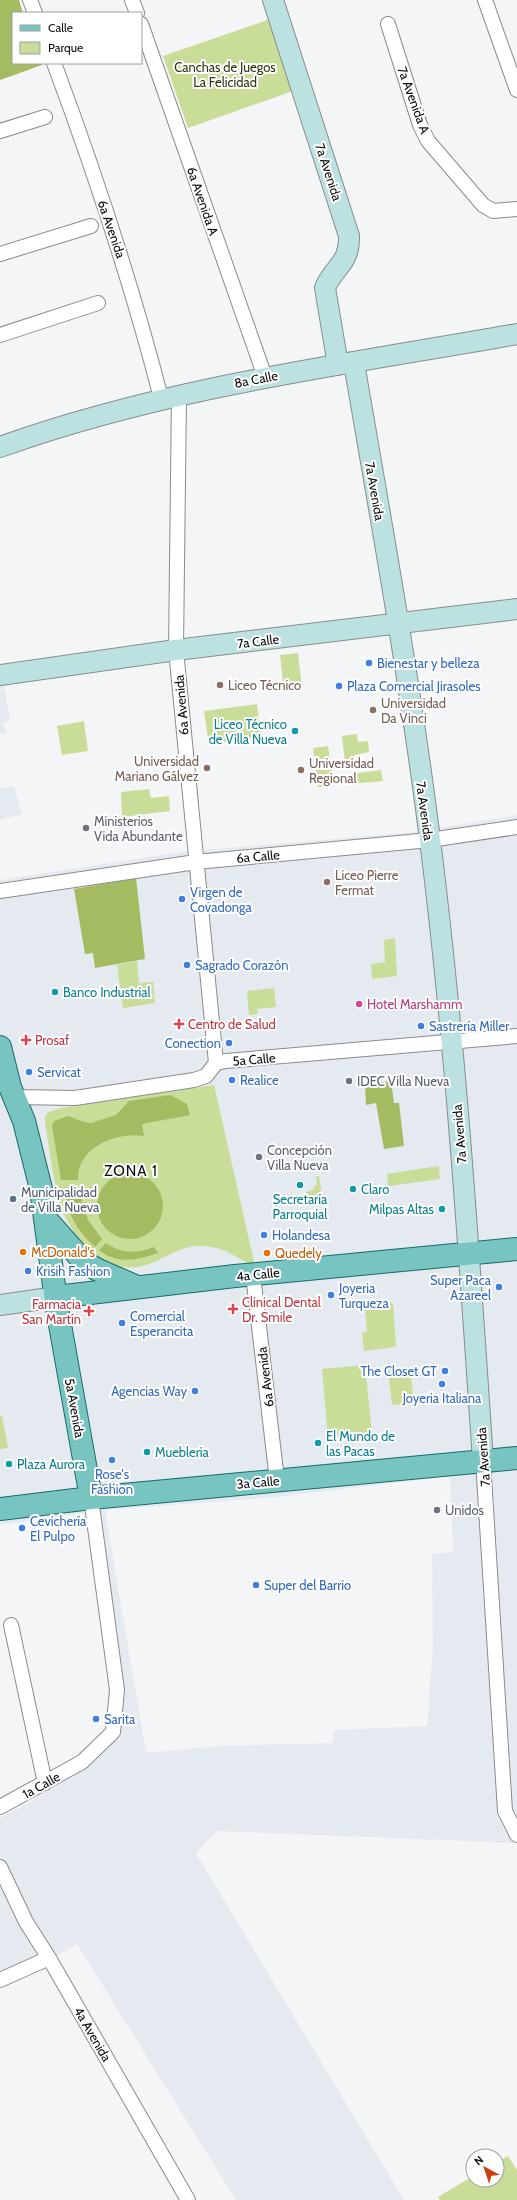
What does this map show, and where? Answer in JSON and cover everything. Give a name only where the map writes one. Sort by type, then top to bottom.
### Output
[{"type":"main road","name":"7a Avenida","points":[[273,0],[349,236],[350,246],[346,258],[328,279],[324,288],[346,364],[398,624],[430,840],[451,1042],[469,1254],[483,1461]]},
{"type":"main road","name":"8a Calle","points":[[0,447],[50,429],[170,396],[265,377],[517,334]]},
{"type":"main road","name":"7a Calle","points":[[0,675],[176,650],[517,609]]},
{"type":"main road","name":"5a Avenida","points":[[0,1047],[10,1087],[7,1098],[24,1121],[40,1188],[56,1298],[91,1498]]},
{"type":"main road","points":[[45,1218],[84,1262],[136,1287]]},
{"type":"main road","name":"4a Calle","points":[[0,1305],[136,1287],[517,1249]]},
{"type":"main road","name":"3a Calle","points":[[0,1509],[91,1498],[517,1458]]},
{"type":"street","points":[[30,0],[34,12]]},
{"type":"street","points":[[132,0],[137,12]]},
{"type":"street","points":[[485,0],[517,90]]},
{"type":"street","name":"7a Avenida A","points":[[388,24],[422,129],[428,141],[467,188],[489,210],[501,211],[517,209]]},
{"type":"street","name":"6a Avenida A","points":[[142,27],[265,377]]},
{"type":"street","name":"6a Avenida","points":[[54,64],[122,260],[147,342],[170,396],[176,650],[216,1063]]},
{"type":"street","points":[[0,131],[45,117]]},
{"type":"street","points":[[0,254],[91,226]]},
{"type":"street","points":[[0,335],[98,302]]},
{"type":"street","name":"6a Calle","points":[[0,891],[196,862],[430,840],[517,828]]},
{"type":"street","name":"5a Calle","points":[[7,1098],[75,1098],[194,1080],[206,1076],[216,1063],[517,1036]]},
{"type":"street","name":"6a Avenida","points":[[253,1275],[277,1480]]},
{"type":"street","name":"7a Avenida","points":[[483,1461],[511,1811],[517,1835]]},
{"type":"street","name":"5a Avenida","points":[[82,1762],[113,1732],[117,1690],[91,1498]]},
{"type":"street","points":[[11,1625],[45,1783]]},
{"type":"street","name":"1a Calle","points":[[0,1807],[82,1762]]},
{"type":"street","name":"4a Avenida","points":[[0,1867],[26,1922],[49,1958],[188,2200]]},
{"type":"street","points":[[0,1980],[49,1958]]},
{"type":"shaded area","points":[[4,683],[10,721],[3,722],[6,733],[0,734],[0,684]]},
{"type":"shaded area","points":[[14,786],[22,814],[0,820],[0,789]]},
{"type":"shaded area","points":[[517,815],[517,1813],[509,1813],[517,1829],[517,1843],[217,1831],[196,1853],[404,2200],[236,2200],[77,1944],[57,1956],[0,1981],[0,1818],[23,1806],[91,1763],[121,1712],[96,1511],[0,1525],[0,880],[181,852],[415,832]],"holes":[[[468,1474],[450,1477],[453,1552],[432,1554],[433,1648],[427,1726],[334,1730],[333,1743],[219,1746],[146,1753],[105,1510],[278,1497]]]},
{"type":"green space","points":[[0,0],[19,0],[23,12],[12,12],[12,64],[42,65],[0,80]]},
{"type":"green space","name":"Canchas de Juegos La Felicidad","points":[[268,20],[293,91],[188,128],[163,56]]},
{"type":"green space","points":[[298,653],[302,689],[284,692],[280,655]]},
{"type":"green space","points":[[257,704],[261,737],[209,744],[204,711]]},
{"type":"green space","points":[[84,721],[88,751],[62,755],[57,726]]},
{"type":"green space","points":[[357,734],[358,742],[368,741],[369,752],[354,755],[354,762],[345,763],[342,736]]},
{"type":"green space","points":[[328,746],[332,774],[326,775],[327,786],[318,787],[313,748]]},
{"type":"green space","points":[[381,770],[383,781],[351,784],[351,774]]},
{"type":"green space","points":[[149,789],[151,798],[169,796],[170,811],[122,817],[121,792]]},
{"type":"green space","points":[[136,878],[145,959],[95,968],[93,953],[85,954],[74,889]]},
{"type":"green space","points":[[395,938],[397,976],[372,979],[371,964],[385,962],[384,940]]},
{"type":"green space","points":[[137,961],[139,983],[153,982],[155,1003],[123,1008],[117,965]]},
{"type":"green space","points":[[274,988],[276,1007],[257,1009],[258,1014],[249,1015],[247,991]]},
{"type":"green space","points":[[391,1081],[394,1103],[399,1103],[404,1146],[384,1149],[376,1103],[366,1105],[365,1085]]},
{"type":"green space","points":[[214,1085],[255,1266],[226,1251],[205,1246],[188,1247],[150,1264],[142,1266],[127,1268],[107,1263],[95,1255],[78,1237],[66,1218],[61,1206],[54,1178],[45,1123],[45,1117],[48,1112],[61,1108]]},
{"type":"green space","points":[[170,1095],[187,1104],[190,1115],[142,1124],[144,1136],[133,1135],[111,1139],[100,1144],[84,1159],[79,1168],[78,1180],[61,1180],[52,1126],[54,1121],[68,1116],[91,1123],[116,1115],[129,1101]]},
{"type":"green space","points":[[439,1166],[440,1179],[388,1186],[387,1174]]},
{"type":"green space","points":[[130,1173],[143,1176],[153,1183],[160,1193],[163,1206],[160,1219],[153,1229],[143,1236],[130,1239],[117,1236],[107,1229],[100,1219],[97,1206],[100,1193],[107,1183],[117,1176]]},
{"type":"green space","points":[[319,1176],[323,1203],[308,1206],[306,1192],[313,1190],[314,1186],[317,1185],[316,1177]]},
{"type":"green space","points":[[66,1195],[80,1195],[88,1220],[102,1239],[95,1247],[84,1236],[72,1217]]},
{"type":"green space","points":[[106,1243],[112,1247],[130,1252],[142,1251],[154,1247],[158,1253],[143,1258],[128,1260],[113,1258],[99,1250]]},
{"type":"green space","points":[[393,1303],[396,1347],[364,1351],[362,1332],[367,1332],[365,1307]]},
{"type":"green space","points":[[365,1365],[372,1434],[328,1438],[322,1369]]},
{"type":"green space","points":[[410,1367],[414,1403],[392,1405],[388,1370]]},
{"type":"green space","points":[[2,1415],[8,1448],[0,1449],[0,1416]]},
{"type":"green space","points":[[508,2156],[517,2170],[517,2200],[440,2200],[438,2197],[465,2181],[465,2188],[505,2188],[505,2158]]},
{"type":"place","name":"Bienestar y belleza","points":[[369,663]]},
{"type":"place","name":"Liceo Técnico","points":[[220,685]]},
{"type":"place","name":"Plaza Comercial Jirasoles","points":[[339,686]]},
{"type":"place","name":"Universidad Da Vinci","points":[[373,710]]},
{"type":"place","name":"Liceo Técnico de Villa Nueva","points":[[295,731]]},
{"type":"place","name":"Universidad Mariano Gálvez","points":[[207,768]]},
{"type":"place","name":"Universidad Regional","points":[[301,770]]},
{"type":"place","name":"Ministerios Vida Abundante","points":[[86,828]]},
{"type":"place","name":"Liceo Pierre Fermat","points":[[327,882]]},
{"type":"place","name":"Virgen de Covadonga","points":[[182,899]]},
{"type":"place","name":"Sagrado Corazón","points":[[187,965]]},
{"type":"place","name":"Banco Industrial","points":[[55,992]]},
{"type":"place","name":"Hotel Marshamm","points":[[359,1004]]},
{"type":"place","name":"Centro de Salud","points":[[179,1024]]},
{"type":"place","name":"Sastrería Miller","points":[[421,1026]]},
{"type":"place","name":"Prosaf","points":[[26,1040]]},
{"type":"place","name":"Conection","points":[[229,1043]]},
{"type":"place","name":"Servicat","points":[[29,1072]]},
{"type":"place","name":"Realice","points":[[232,1080]]},
{"type":"place","name":"IDEC Villa Nueva","points":[[349,1081]]},
{"type":"place","name":"Concepción Villa Nueva","points":[[259,1157]]},
{"type":"place","name":"Secretaría Parroquial","points":[[300,1185]]},
{"type":"place","name":"Claro","points":[[353,1189]]},
{"type":"place","name":"Municipalidad de Villa Nueva","points":[[13,1199]]},
{"type":"place","name":"Milpas Altas","points":[[442,1209]]},
{"type":"place","name":"Holandesa","points":[[264,1235]]},
{"type":"place","name":"McDonald's","points":[[23,1252]]},
{"type":"place","name":"Quedely","points":[[267,1253]]},
{"type":"place","name":"Krisih Fashion","points":[[28,1271]]},
{"type":"place","name":"Super Paca Azareel","points":[[499,1287]]},
{"type":"place","name":"Joyeria Turqueza","points":[[331,1295]]},
{"type":"place","name":"Clinical Dental Dr. Smile","points":[[233,1309]]},
{"type":"place","name":"Farmacia San Martín","points":[[89,1311]]},
{"type":"place","name":"Comercial Esperancita","points":[[122,1323]]},
{"type":"place","name":"The Closet GT","points":[[445,1371]]},
{"type":"place","name":"Joyeria Italiana","points":[[442,1384]]},
{"type":"place","name":"Agencias Way","points":[[195,1391]]},
{"type":"place","name":"El Mundo de las Pacas","points":[[318,1443]]},
{"type":"place","name":"Muebleria","points":[[147,1452]]},
{"type":"place","name":"Rose's Fashion","points":[[112,1460]]},
{"type":"place","name":"Plaza Aurora","points":[[9,1464]]},
{"type":"place","name":"Unidos","points":[[437,1510]]},
{"type":"place","name":"Cevichería El Pulpo","points":[[22,1528]]},
{"type":"place","name":"Super del Barrio","points":[[256,1585]]},
{"type":"place","name":"Sarita","points":[[96,1719]]},
{"type":"district","name":"ZONA 1","points":[[131,1171]]}]
